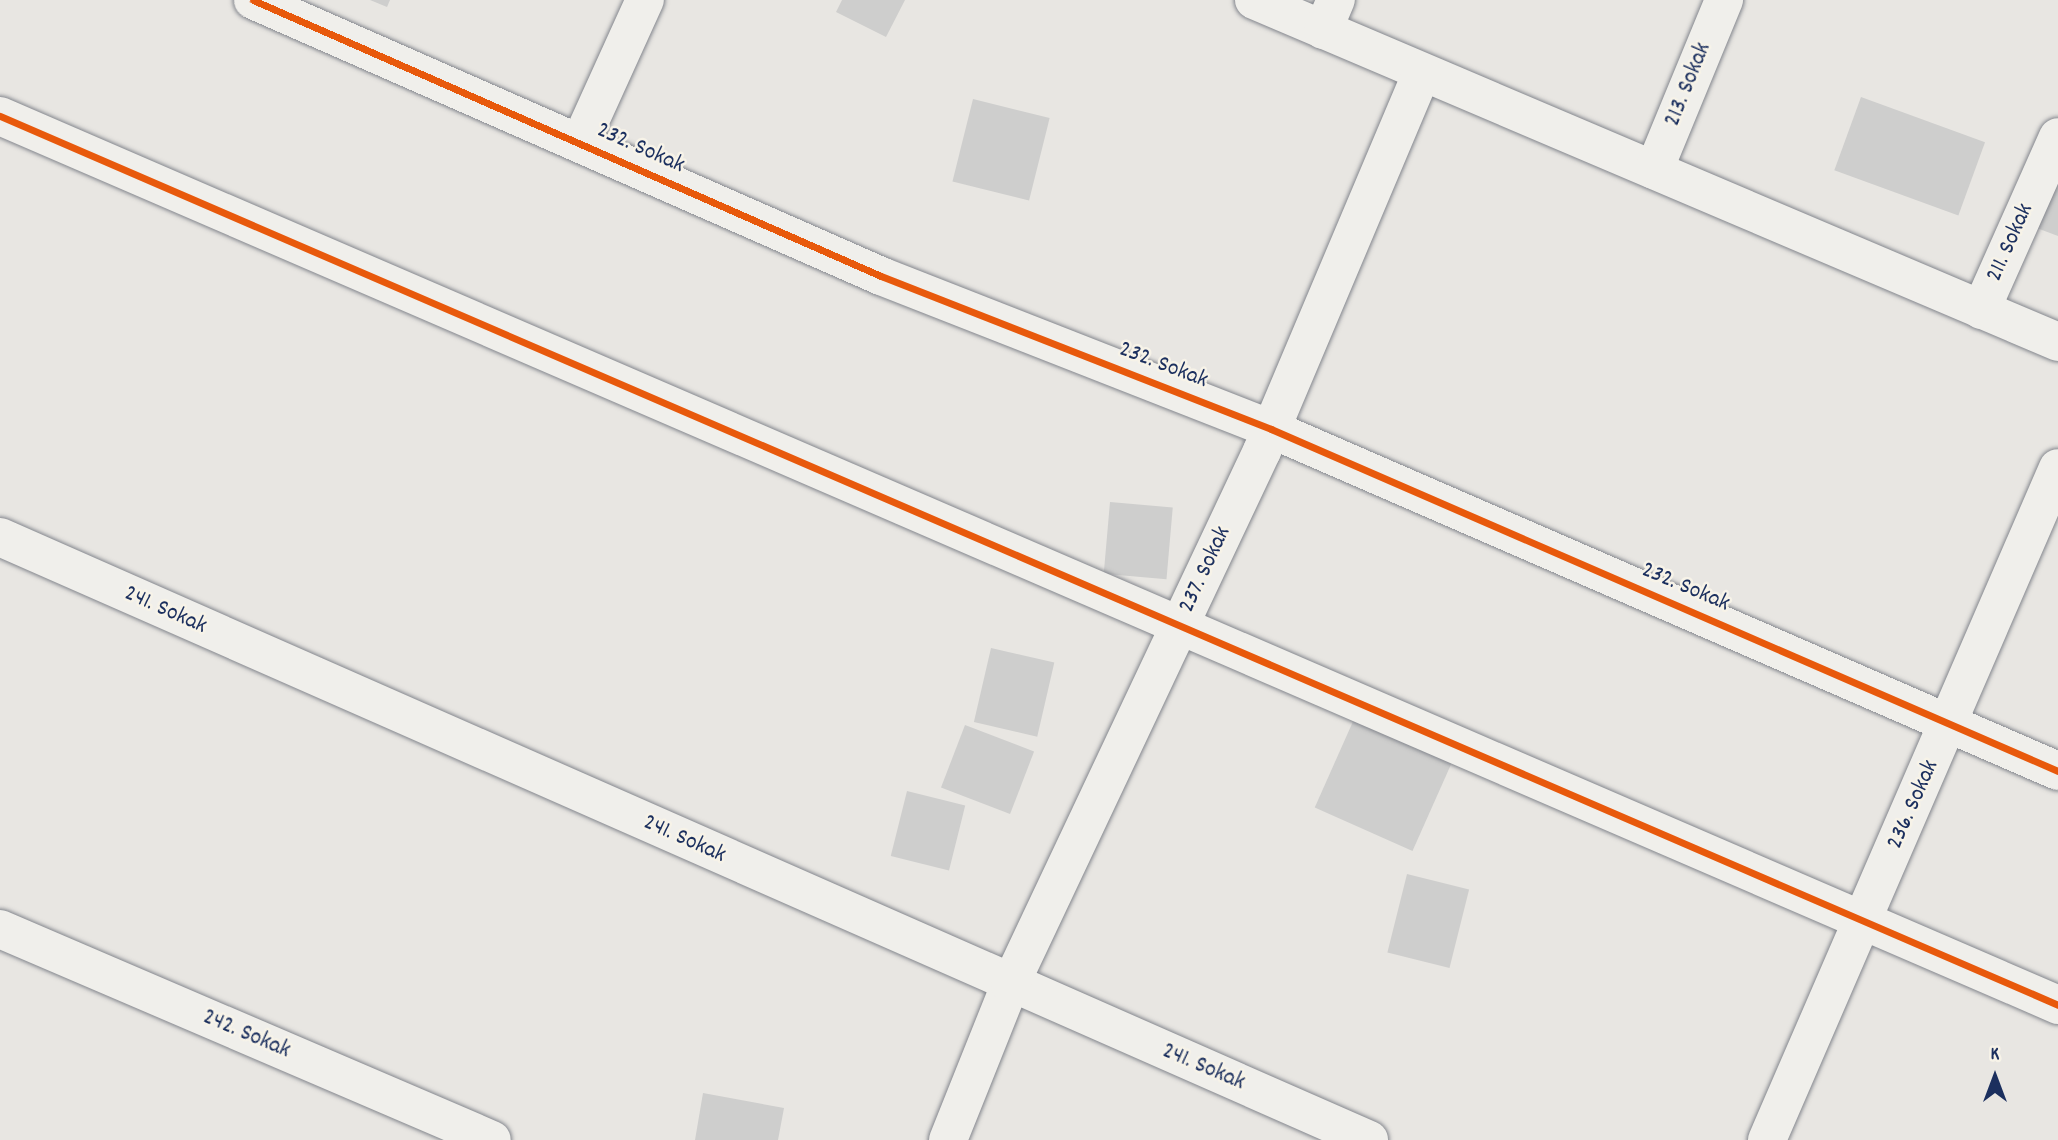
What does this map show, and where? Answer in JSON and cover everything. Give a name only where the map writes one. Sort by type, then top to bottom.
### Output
[{"type":"street","name":"232. Sokak","points":[[253,0],[881,276],[1271,429],[2058,771]]},
{"type":"street","points":[[580,144],[645,0]]},
{"type":"street","points":[[1254,0],[1329,15],[1422,72],[2058,342]]},
{"type":"street","name":"213. Sokak","points":[[1654,170],[1724,0]]},
{"type":"street","name":"237. Sokak","points":[[948,1140],[1010,985],[1271,429],[1422,72]]},
{"type":"street","points":[[0,116],[2058,1005]]},
{"type":"street","name":"211. Sokak","points":[[1981,310],[2058,137]]},
{"type":"street","name":"236. Sokak","points":[[1767,1140],[2058,468]]},
{"type":"street","name":"241. Sokak","points":[[0,537],[1010,985],[1369,1140]]},
{"type":"street","name":"242. Sokak","points":[[0,929],[492,1140]]},
{"type":"building","points":[[370,0],[390,0],[387,7]]},
{"type":"building","points":[[842,0],[905,0],[886,37],[836,12]]},
{"type":"building","points":[[1861,97],[1985,142],[1958,215],[1834,170]]},
{"type":"building","points":[[973,99],[1050,118],[1029,201],[952,181]]},
{"type":"building","points":[[2058,160],[2058,236],[2031,226]]},
{"type":"building","points":[[1110,502],[1173,507],[1166,579],[1104,574]]},
{"type":"building","points":[[991,648],[1054,663],[1037,737],[974,722]]},
{"type":"building","points":[[1355,717],[1453,761],[1412,851],[1315,807]]},
{"type":"building","points":[[965,725],[1034,752],[1010,814],[941,788]]},
{"type":"building","points":[[907,791],[965,806],[949,871],[891,856]]},
{"type":"building","points":[[1407,874],[1469,889],[1450,968],[1387,953]]},
{"type":"building","points":[[703,1093],[784,1108],[778,1140],[695,1140]]},
{"type":"cycle path","points":[[253,0],[881,276],[1271,429],[2058,771]]},
{"type":"cycle path","points":[[0,116],[2058,1005]]}]
